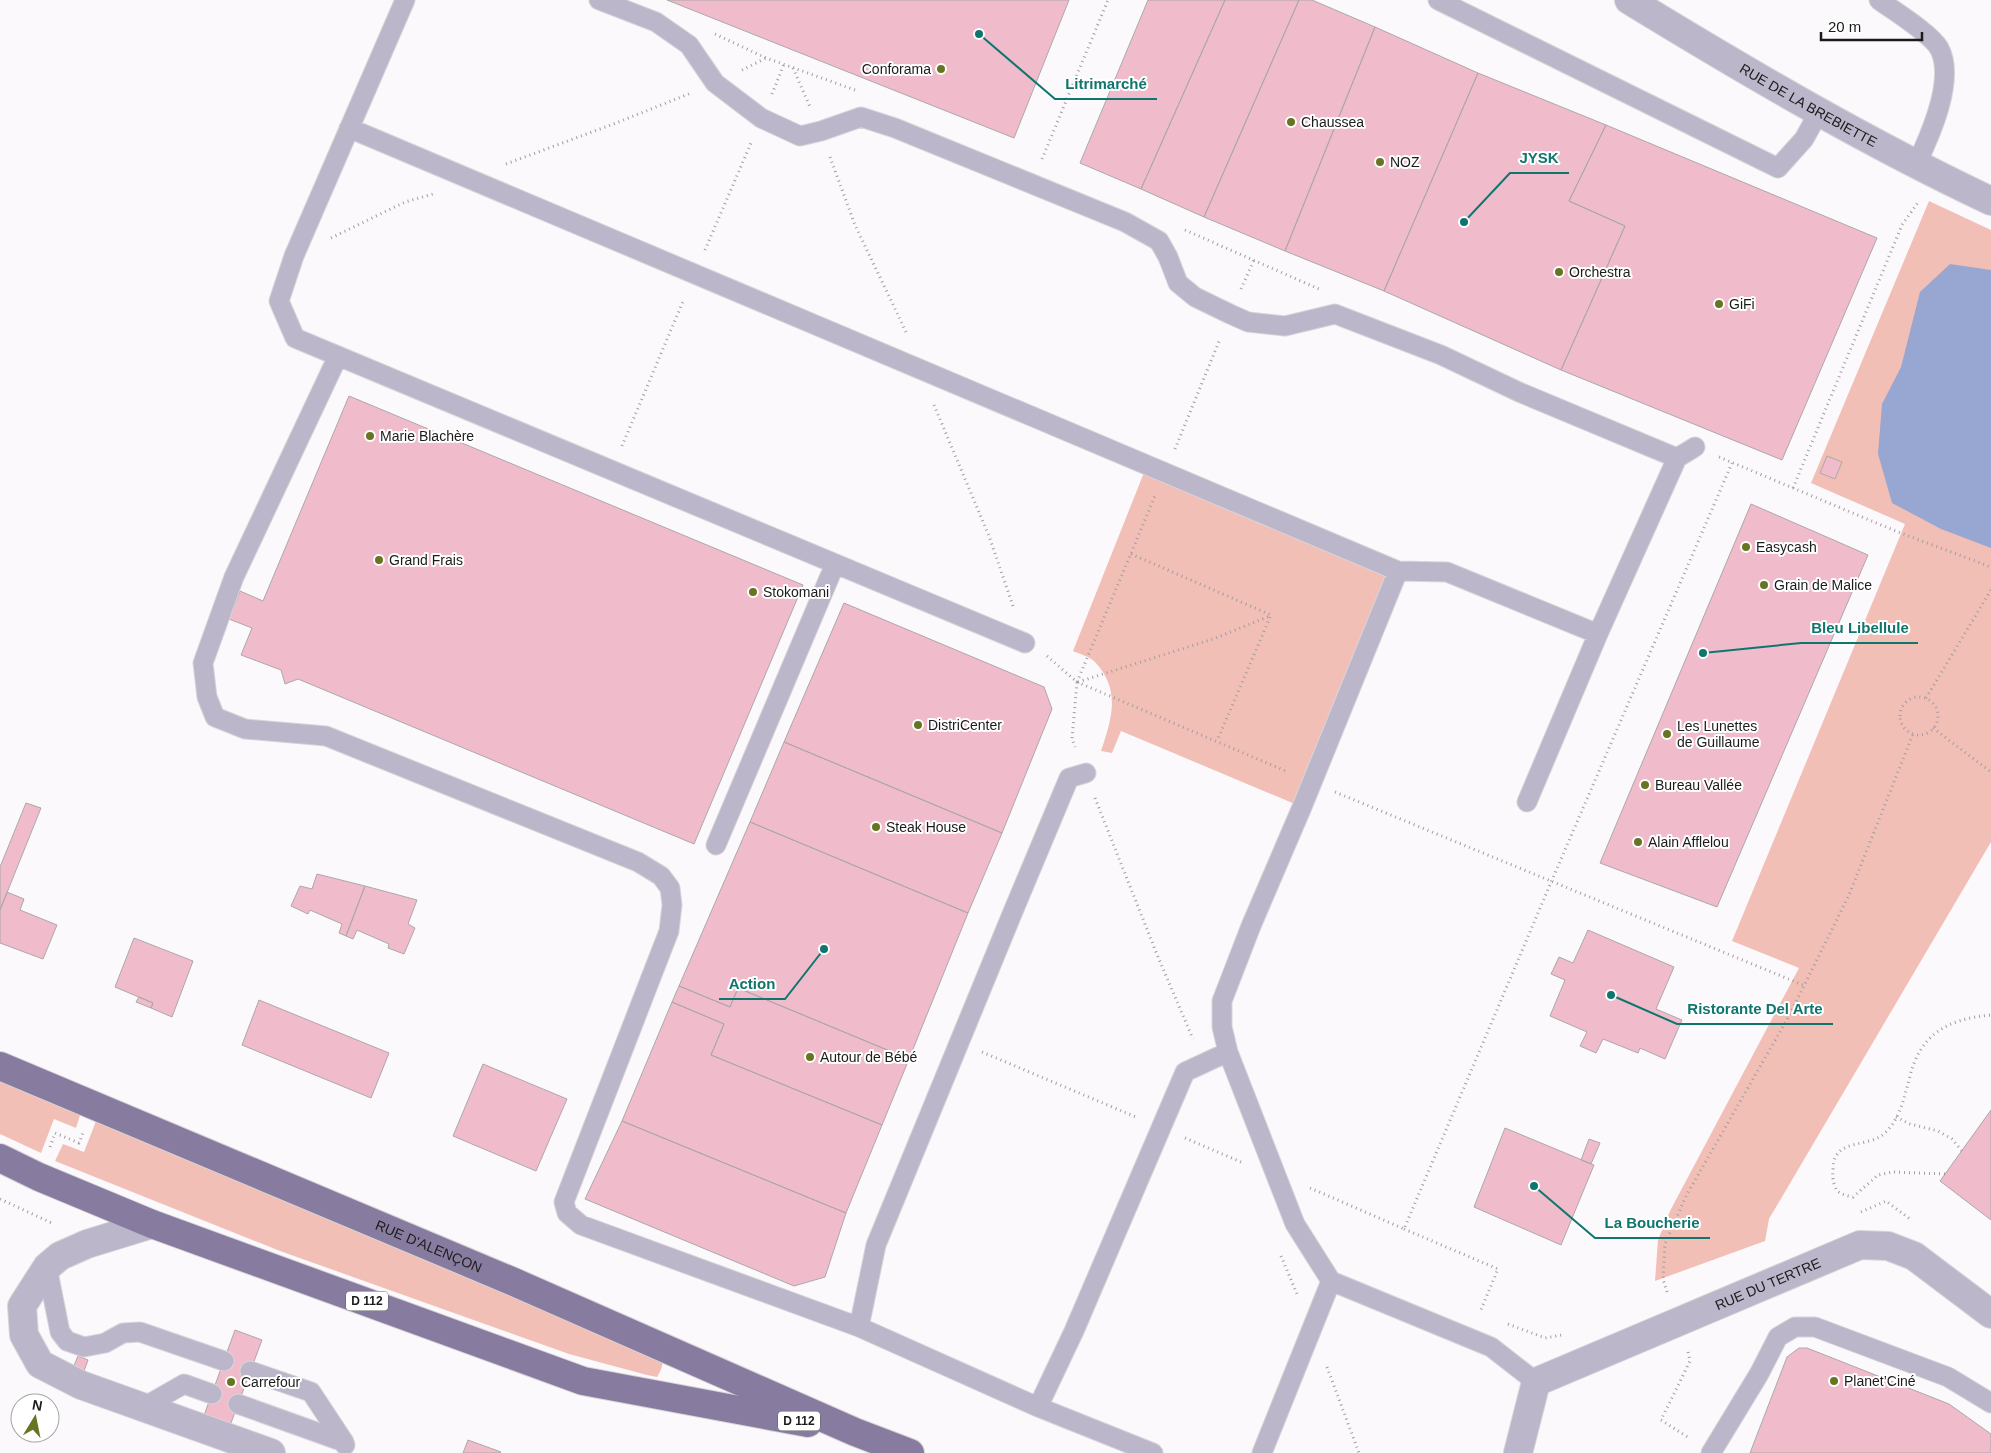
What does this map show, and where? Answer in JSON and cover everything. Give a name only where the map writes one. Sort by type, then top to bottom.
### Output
[{"type":"main road","name":"RUE D'ALENÇON","points":[[0,1066],[514,1282],[855,1432],[910,1453]]},
{"type":"main road","name":"RUE D'ALENÇON","points":[[0,1158],[39,1177],[152,1224],[583,1381],[855,1432]]},
{"type":"street","name":"RUE DE LA BREBIETTE","points":[[1629,0],[1751,74],[1819,112],[1926,170],[1991,201]]},
{"type":"street","points":[[152,1224],[87,1244],[60,1256],[47,1267],[22,1306],[24,1335],[40,1364],[81,1386],[271,1453]]},
{"type":"street","name":"RUE DU TERTRE","points":[[1536,1382],[1860,1245],[1888,1246],[1914,1256],[1991,1314]]},
{"type":"street","points":[[1518,1453],[1536,1382]]},
{"type":"lane","points":[[405,0],[294,256],[279,301],[295,338],[1025,644]]},
{"type":"lane","points":[[599,0],[656,22],[689,45],[715,83],[761,118],[800,136],[861,117],[969,158],[1125,222],[1159,241],[1168,257],[1178,283],[1194,297],[1248,322],[1285,326],[1336,314],[1441,355],[1519,392],[1678,458]]},
{"type":"lane","points":[[1438,0],[1778,168],[1804,139],[1819,112]]},
{"type":"lane","points":[[1879,0],[1926,35],[1938,48],[1945,65],[1942,96],[1930,135],[1926,170]]},
{"type":"lane","points":[[349,128],[1398,571],[1446,572],[1598,634]]},
{"type":"lane","points":[[338,356],[234,577],[203,663],[207,697],[215,717],[245,729],[326,736],[638,862],[661,876],[670,888],[672,905],[669,931],[564,1202],[567,1213],[581,1225],[859,1327],[1038,1407],[1153,1453]]},
{"type":"lane","points":[[1527,802],[1598,634],[1678,458],[1695,448]]},
{"type":"lane","points":[[716,845],[835,564]]},
{"type":"lane","points":[[1398,571],[1312,783],[1251,926],[1222,1002],[1222,1026],[1228,1052],[1295,1224],[1331,1281],[1491,1348],[1536,1382]]},
{"type":"lane","points":[[859,1327],[876,1245],[959,1042],[1069,778],[1086,773]]},
{"type":"lane","points":[[1038,1407],[1074,1331],[1185,1072],[1228,1052]]},
{"type":"lane","points":[[47,1267],[60,1332],[68,1341],[84,1347],[105,1343],[123,1333],[140,1332],[224,1362]]},
{"type":"lane","points":[[1262,1453],[1331,1281]]},
{"type":"lane","points":[[1711,1453],[1759,1374],[1778,1337],[1795,1327],[1816,1328],[1948,1377],[1991,1402]]},
{"type":"lane","points":[[250,1371],[311,1392],[346,1448]]},
{"type":"lane","points":[[142,1408],[184,1384],[212,1394]]},
{"type":"lane","points":[[238,1404],[346,1448]]},
{"type":"path","points":[[1042,160],[1108,0]]},
{"type":"path","points":[[294,256],[405,202],[474,181],[511,161],[616,123],[715,83],[766,58]]},
{"type":"path","points":[[1793,488],[1926,170]]},
{"type":"path","points":[[1695,448],[1898,532],[1991,567]]},
{"type":"path","points":[[1404,1229],[1732,463]]},
{"type":"path","points":[[1130,554],[1271,615]]},
{"type":"path","points":[[1926,698],[1991,590]]},
{"type":"path","points":[[1271,615],[1213,640],[1077,682],[1312,783],[1552,880],[1803,986]]},
{"type":"path","points":[[1217,741],[1271,615]]},
{"type":"path","points":[[1920,697],[1926,698],[1931,701],[1938,717],[1933,728],[1922,735],[1912,734],[1904,728],[1901,722],[1901,709],[1909,700],[1920,697]]},
{"type":"path","points":[[1933,728],[1991,772]]},
{"type":"path","points":[[1711,1453],[1661,1420],[1690,1362],[1680,1321],[1663,1280],[1665,1244],[1686,1196],[1788,1016],[1849,894],[1912,734]]},
{"type":"path","points":[[1945,1174],[1892,1172],[1878,1175],[1853,1197],[1844,1195],[1836,1190],[1832,1179],[1833,1163],[1837,1153],[1849,1145],[1874,1140],[1886,1133],[1906,1097],[1915,1058],[1926,1042],[1942,1027],[1975,1016],[1991,1015]]},
{"type":"path","points":[[959,1042],[1242,1162],[1274,1172],[1498,1269],[1480,1313],[1489,1316]]},
{"type":"path","points":[[26,1211],[55,1133],[79,1143],[95,1106]]},
{"type":"path","points":[[1896,1117],[1910,1124],[1938,1131],[1952,1139],[1962,1151]]},
{"type":"path","points":[[1859,1213],[1886,1202],[1910,1219]]},
{"type":"path","points":[[1658,1296],[1676,1288]]},
{"type":"path","points":[[1508,1324],[1545,1338],[1563,1335]]},
{"type":"shaded area","points":[[1929,201],[1991,230],[1991,842],[1769,1219],[1765,1241],[1655,1281],[1658,1240],[1670,1211],[1799,968],[1732,941],[1905,524],[1811,483]]},
{"type":"shaded area","points":[[1147,465],[1398,571],[1302,807],[1121,731],[1112,753],[1101,751],[1111,716],[1111,694],[1108,683],[1095,662],[1073,651]]},
{"type":"shaded area","points":[[0,1075],[82,1109],[76,1128],[54,1119],[41,1153],[0,1134]]},
{"type":"shaded area","points":[[98,1116],[663,1351],[663,1362],[660,1371],[657,1377],[569,1354],[280,1251],[55,1161],[63,1144],[84,1152]]},
{"type":"water","points":[[1950,264],[1991,270],[1991,548],[1941,529],[1892,503],[1878,454],[1882,404],[1901,367],[1920,292]]},
{"type":"building","name":"Conforama","points":[[667,0],[1069,0],[1014,138]]},
{"type":"building","points":[[1148,0],[1225,0],[1141,189],[1080,163]]},
{"type":"building","points":[[1225,0],[1299,0],[1204,217],[1141,189]]},
{"type":"building","name":"Chaussea","points":[[1299,0],[1312,0],[1375,27],[1285,251],[1204,217]]},
{"type":"building","name":"NOZ","points":[[1375,27],[1478,73],[1384,291],[1285,251]]},
{"type":"building","points":[[1478,73],[1606,125],[1569,201],[1625,226],[1561,370],[1384,291]]},
{"type":"building","name":"GiFi","points":[[1606,125],[1877,238],[1782,460],[1561,370],[1625,226],[1569,201]]},
{"type":"building","points":[[349,396],[803,585],[694,844],[298,679],[285,684],[281,670],[241,655],[252,628],[229,619],[240,591],[263,601]]},
{"type":"building","points":[[1827,456],[1842,462],[1835,479],[1820,473]]},
{"type":"building","points":[[1751,504],[1868,555],[1717,907],[1600,863]]},
{"type":"building","name":"DistriCenter","points":[[844,603],[1044,687],[1052,709],[1002,833],[784,742]]},
{"type":"building","name":"Steak House","points":[[784,742],[1002,833],[968,913],[750,822]]},
{"type":"building","points":[[26,803],[41,808],[0,910],[0,867]]},
{"type":"building","points":[[750,822],[968,913],[909,1059],[738,988],[730,1007],[679,986]]},
{"type":"building","points":[[317,874],[365,886],[346,936],[339,933],[342,924],[310,910],[308,914],[291,906],[300,886],[312,889]]},
{"type":"building","points":[[365,886],[417,900],[408,924],[415,928],[404,954],[388,948],[389,944],[357,930],[353,939],[346,936]]},
{"type":"building","points":[[7,892],[24,899],[20,910],[57,925],[43,959],[0,943],[0,910]]},
{"type":"building","points":[[1588,930],[1674,967],[1656,1009],[1682,1020],[1665,1059],[1640,1048],[1638,1053],[1603,1039],[1596,1053],[1580,1046],[1587,1032],[1550,1016],[1565,980],[1551,974],[1559,957],[1573,963]]},
{"type":"building","points":[[134,938],[193,961],[172,1017],[151,1008],[153,1003],[115,987]]},
{"type":"building","name":"Autour de Bébé","points":[[679,986],[730,1007],[738,988],[909,1059],[882,1125],[711,1055],[724,1024],[672,1002]]},
{"type":"building","points":[[139,997],[153,1003],[151,1008],[136,1002]]},
{"type":"building","points":[[259,1000],[389,1053],[371,1098],[242,1045]]},
{"type":"building","points":[[672,1002],[724,1024],[711,1055],[882,1125],[846,1213],[622,1121]]},
{"type":"building","points":[[483,1064],[567,1099],[536,1171],[453,1136]]},
{"type":"building","points":[[1991,1110],[1991,1220],[1940,1181]]},
{"type":"building","points":[[622,1121],[846,1213],[825,1277],[794,1286],[585,1199]]},
{"type":"building","points":[[1505,1128],[1594,1165],[1561,1245],[1474,1207]]},
{"type":"building","points":[[1589,1139],[1600,1143],[1591,1164],[1581,1160]]},
{"type":"building","name":"Carrefour","points":[[235,1330],[262,1340],[228,1431],[202,1421]]},
{"type":"building","name":"Planet’Ciné","points":[[1799,1348],[1807,1348],[1949,1404],[1991,1434],[1991,1453],[1750,1453],[1787,1357]]},
{"type":"building","points":[[78,1356],[88,1360],[84,1371],[73,1368]]},
{"type":"building","points":[[468,1440],[501,1452],[463,1453]]},
{"type":"place","name":"Litrimarché","points":[[979,34]]},
{"type":"place","name":"Conforama","points":[[941,69]]},
{"type":"place","name":"Chaussea","points":[[1291,122]]},
{"type":"place","name":"NOZ","points":[[1380,162]]},
{"type":"place","name":"JYSK","points":[[1464,222]]},
{"type":"place","name":"Orchestra","points":[[1559,272]]},
{"type":"place","name":"GiFi","points":[[1719,304]]},
{"type":"place","name":"Marie Blachère","points":[[370,436]]},
{"type":"place","name":"Easycash","points":[[1746,547]]},
{"type":"place","name":"Grand Frais","points":[[379,560]]},
{"type":"place","name":"Grain de Malice","points":[[1764,585]]},
{"type":"place","name":"Stokomani","points":[[753,592]]},
{"type":"place","name":"Bleu Libellule","points":[[1703,653]]},
{"type":"place","name":"DistriCenter","points":[[918,725]]},
{"type":"place","name":"Les Lunettes de Guillaume","points":[[1667,734]]},
{"type":"place","name":"Bureau Vallée","points":[[1645,785]]},
{"type":"place","name":"Steak House","points":[[876,827]]},
{"type":"place","name":"Alain Afflelou","points":[[1638,842]]},
{"type":"place","name":"Action","points":[[824,949]]},
{"type":"place","name":"Ristorante Del Arte","points":[[1611,995]]},
{"type":"place","name":"Autour de Bébé","points":[[810,1057]]},
{"type":"place","name":"La Boucherie","points":[[1534,1186]]},
{"type":"place","name":"Planet’Ciné","points":[[1834,1381]]},
{"type":"place","name":"Carrefour","points":[[231,1382]]}]
